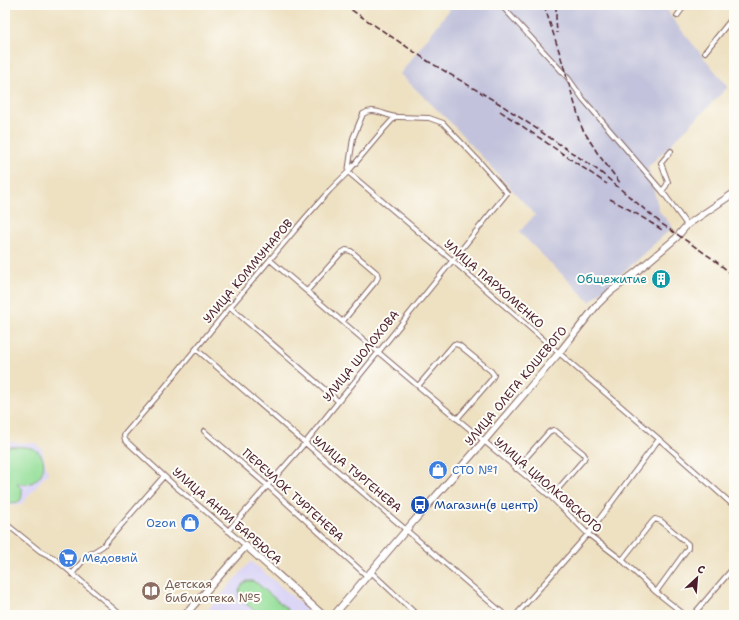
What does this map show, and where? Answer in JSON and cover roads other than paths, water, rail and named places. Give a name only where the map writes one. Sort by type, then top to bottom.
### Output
[{"type":"street","points":[[501,5],[568,78],[583,99],[662,191],[688,225]]},
{"type":"street","points":[[677,16],[686,5]]},
{"type":"street","points":[[705,52],[734,16]]},
{"type":"street","points":[[348,172],[353,138],[363,114],[372,110],[395,117]]},
{"type":"street","name":"УЛИЦА КОММУНАРОВ","points":[[127,430],[160,393],[270,260],[395,117]]},
{"type":"street","name":"УЛИЦА ШОЛОХОВА","points":[[228,531],[305,443],[507,193],[443,123],[429,118],[395,117]]},
{"type":"street","points":[[662,191],[668,182],[661,163],[671,151]]},
{"type":"street","name":"УЛИЦА ПАРХОМЕНКО","points":[[348,172],[659,438],[734,506]]},
{"type":"street","name":"УЛИЦА ОЛЕГА КОШЕВОГО","points":[[334,615],[484,442],[559,353],[597,305],[610,292],[676,238],[688,225],[734,193]]},
{"type":"street","points":[[307,291],[341,253],[346,250],[351,251],[377,273],[378,277],[343,321]]},
{"type":"street","name":"УЛИЦА ЦИОЛКОВСКОГО","points":[[270,260],[551,497],[588,534],[622,560],[656,592],[685,615]]},
{"type":"street","points":[[230,307],[338,402]]},
{"type":"street","points":[[418,386],[454,344],[459,345],[491,370],[494,375],[491,380],[457,419]]},
{"type":"street","name":"УЛИЦА ТУРГЕНЕВА","points":[[196,349],[407,529],[505,615]]},
{"type":"street","name":"УЛИЦА АНРИ БАРБЮСА","points":[[127,430],[124,434],[125,440],[323,615]]},
{"type":"street","points":[[516,469],[549,432],[553,430],[583,453],[585,456],[584,459],[551,497]]},
{"type":"street","name":"ПЕРЕУЛОК ТУРГЕНЕВА","points":[[204,431],[418,615]]},
{"type":"street","points":[[516,615],[588,534],[659,438]]},
{"type":"street","points":[[72,574],[87,556],[103,546],[164,476]]},
{"type":"street","points":[[622,560],[656,519],[661,521],[688,544],[688,548],[656,592]]},
{"type":"street","points":[[5,523],[40,551],[54,558],[121,615]]},
{"type":"street","points":[[186,615],[246,546]]},
{"type":"street","points":[[693,615],[734,567]]},
{"type":"railway","points":[[344,5],[431,63]]},
{"type":"railway","points":[[544,5],[582,128],[598,154],[621,184]]},
{"type":"railway","points":[[556,5],[557,33]]},
{"type":"railway","points":[[426,60],[500,104],[599,171],[662,224],[713,259],[734,276]]},
{"type":"railway","points":[[500,111],[607,184]]},
{"type":"railway","points":[[610,199],[664,231]]},
{"type":"place","name":"Общежитие","points":[[661,279]]},
{"type":"place","name":"СТО №1","points":[[438,470]]},
{"type":"place","name":"Магазин(в центр)","points":[[420,505]]},
{"type":"place","name":"Ozon","points":[[190,523]]},
{"type":"place","name":"Медовый","points":[[68,558]]},
{"type":"place","name":"Детская библиотека №5","points":[[151,591]]}]
